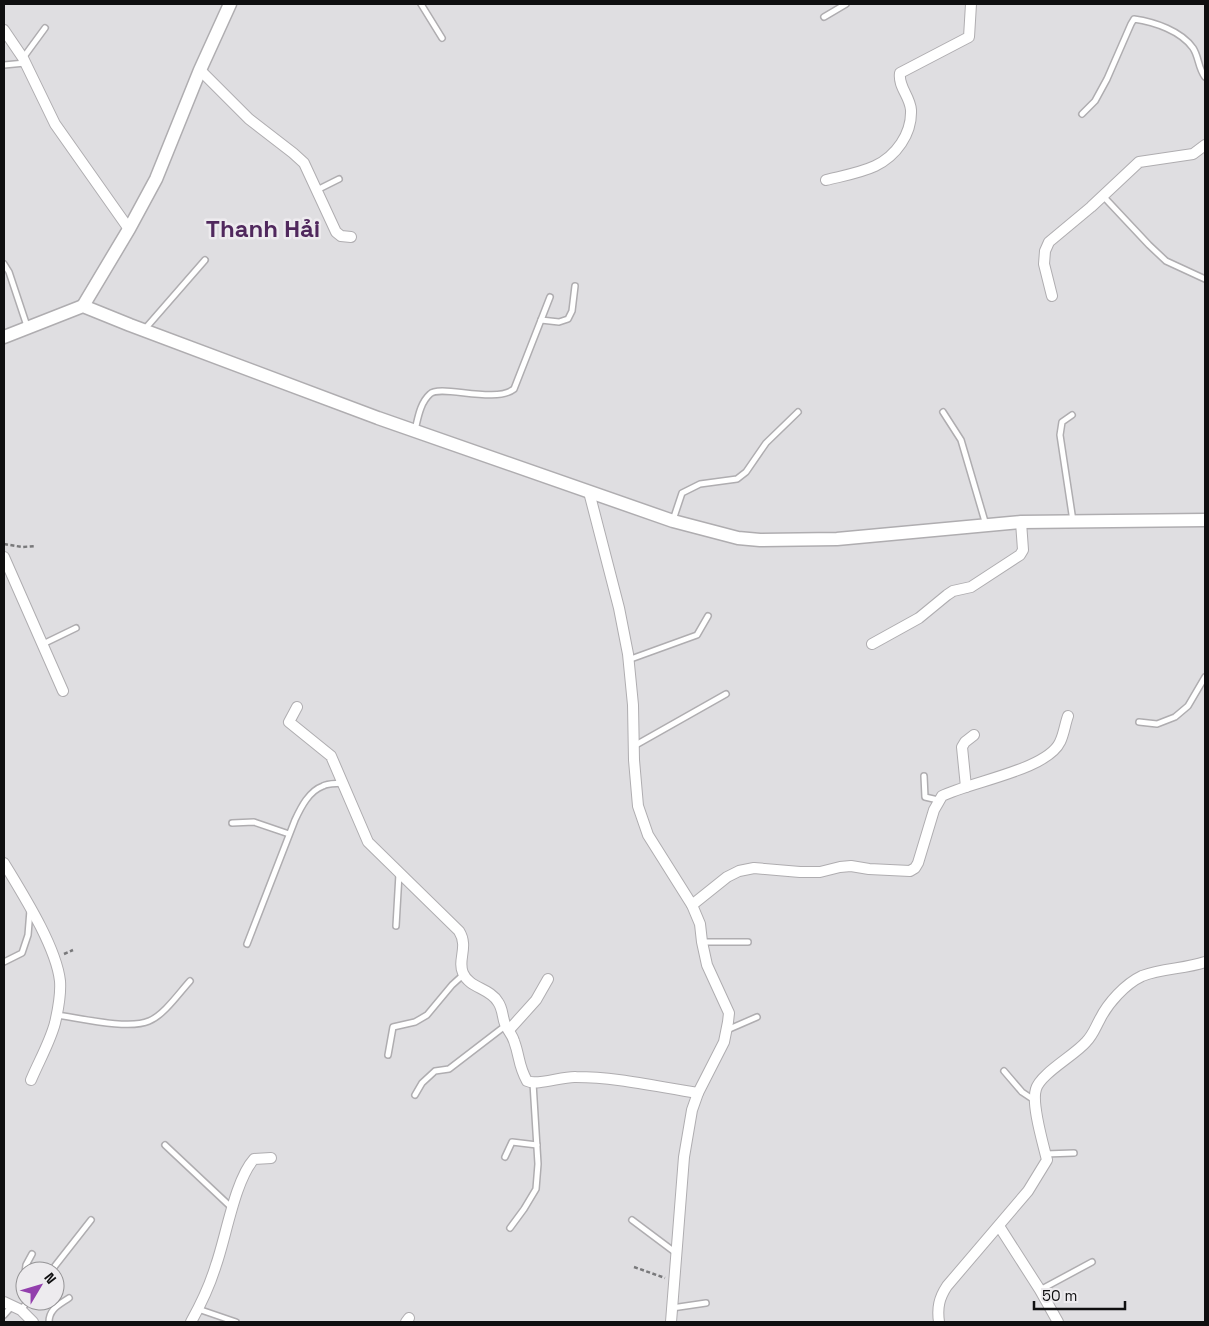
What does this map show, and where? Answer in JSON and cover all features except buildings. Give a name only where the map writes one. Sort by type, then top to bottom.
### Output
[{"type":"street","points":[[4,337],[83,306],[129,229],[156,179],[200,70],[230,4]]},
{"type":"street","points":[[826,180],[876,166],[892,154],[904,140],[910,124],[911,108],[899,81],[900,73],[970,37],[971,4]]},
{"type":"street","points":[[4,30],[24,61],[55,124],[129,229]]},
{"type":"street","points":[[200,70],[250,119],[304,163],[336,232],[341,236],[351,237]]},
{"type":"street","points":[[1052,296],[1044,264],[1045,251],[1049,242],[1139,162],[1193,154],[1205,145]]},
{"type":"street","points":[[83,306],[414,431],[673,521],[738,538],[787,540],[837,539],[1021,522],[1205,520]]},
{"type":"street","points":[[589,492],[619,608],[628,660],[633,705],[638,806],[648,835],[692,905],[700,924],[707,965],[729,1013],[724,1042],[698,1093],[692,1110],[684,1157],[671,1322]]},
{"type":"street","points":[[872,644],[919,618],[953,591],[970,587],[1020,555],[1023,550],[1021,522]]},
{"type":"street","points":[[4,557],[63,691]]},
{"type":"street","points":[[297,707],[289,722],[332,756],[368,842],[460,931],[464,938],[461,970],[468,981],[495,997],[500,1004],[507,1028],[514,1039],[521,1072],[527,1081],[533,1083],[568,1076],[588,1077],[698,1093]]},
{"type":"street","points":[[692,905],[733,874],[754,868],[820,872],[852,866],[869,869],[910,871],[918,863],[925,836],[938,800],[942,796],[1002,776],[1048,756],[1060,743],[1068,716]]},
{"type":"street","points":[[966,787],[962,747],[974,735]]},
{"type":"street","points":[[4,863],[43,932],[60,981],[55,1024],[31,1080]]},
{"type":"street","points":[[939,1322],[938,1304],[947,1286],[1033,1184],[1047,1160],[1034,1100],[1036,1087],[1042,1079],[1085,1044],[1095,1033],[1100,1018],[1114,997],[1135,980],[1151,974],[1195,966],[1205,962]]},
{"type":"street","points":[[507,1028],[536,1000],[548,979]]},
{"type":"street","points":[[190,1322],[216,1265],[241,1183],[254,1159],[271,1158]]},
{"type":"street","points":[[998,1226],[1040,1290],[1058,1322]]},
{"type":"street","points":[[12,1306],[33,1322]]},
{"type":"lane","points":[[421,4],[442,38]]},
{"type":"lane","points":[[824,18],[846,4]]},
{"type":"lane","points":[[1082,114],[1095,101],[1107,80],[1134,20],[1154,22],[1180,36],[1192,47],[1205,77]]},
{"type":"lane","points":[[4,65],[24,61],[45,28]]},
{"type":"lane","points":[[316,190],[340,179]]},
{"type":"lane","points":[[1103,196],[1166,261],[1205,279]]},
{"type":"lane","points":[[144,330],[205,260]]},
{"type":"lane","points":[[4,264],[9,272],[27,328]]},
{"type":"lane","points":[[541,320],[559,322],[568,319],[572,311],[575,286]]},
{"type":"lane","points":[[414,431],[423,403],[430,393],[435,390],[507,394],[514,389],[550,297]]},
{"type":"lane","points":[[673,521],[682,493],[700,484],[737,479],[746,472],[766,443],[798,412]]},
{"type":"lane","points":[[943,412],[961,440],[986,525]]},
{"type":"lane","points":[[1072,415],[1062,422],[1060,435],[1073,522]]},
{"type":"lane","points":[[628,660],[697,635],[708,616]]},
{"type":"lane","points":[[43,644],[76,628]]},
{"type":"lane","points":[[1139,722],[1157,724],[1175,717],[1188,706],[1205,677]]},
{"type":"lane","points":[[634,746],[726,694]]},
{"type":"lane","points":[[924,776],[925,797],[938,800]]},
{"type":"lane","points":[[247,944],[289,834],[303,804],[322,786],[343,783]]},
{"type":"lane","points":[[232,823],[254,822],[289,834]]},
{"type":"lane","points":[[396,926],[399,874]]},
{"type":"lane","points":[[4,962],[22,953],[28,935],[30,910]]},
{"type":"lane","points":[[702,942],[748,942]]},
{"type":"lane","points":[[388,1055],[393,1027],[415,1022],[427,1015],[452,985],[464,975]]},
{"type":"lane","points":[[56,1015],[120,1024],[148,1022],[160,1014],[190,981]]},
{"type":"lane","points":[[726,1030],[757,1017]]},
{"type":"lane","points":[[414,1095],[422,1083],[435,1072],[449,1069],[507,1028]]},
{"type":"lane","points":[[1004,1071],[1022,1092],[1034,1100]]},
{"type":"lane","points":[[510,1228],[524,1210],[536,1189],[538,1164],[533,1083]]},
{"type":"lane","points":[[506,1157],[512,1142],[537,1145]]},
{"type":"lane","points":[[166,1145],[233,1209]]},
{"type":"lane","points":[[1046,1154],[1074,1153]]},
{"type":"lane","points":[[59,1261],[91,1220]]},
{"type":"lane","points":[[632,1220],[676,1253]]},
{"type":"lane","points":[[28,1261],[32,1254]]},
{"type":"lane","points":[[1040,1290],[1092,1262]]},
{"type":"lane","points":[[48,1322],[52,1310],[68,1298]]},
{"type":"lane","points":[[672,1308],[706,1303]]},
{"type":"lane","points":[[4,1314],[12,1306]]},
{"type":"lane","points":[[197,1309],[236,1322]]},
{"type":"path","points":[[4,544],[22,547],[36,546]]},
{"type":"path","points":[[634,1268],[674,1281]]},
{"type":"district","name":"Thanh Hải","points":[[263,229]]}]
